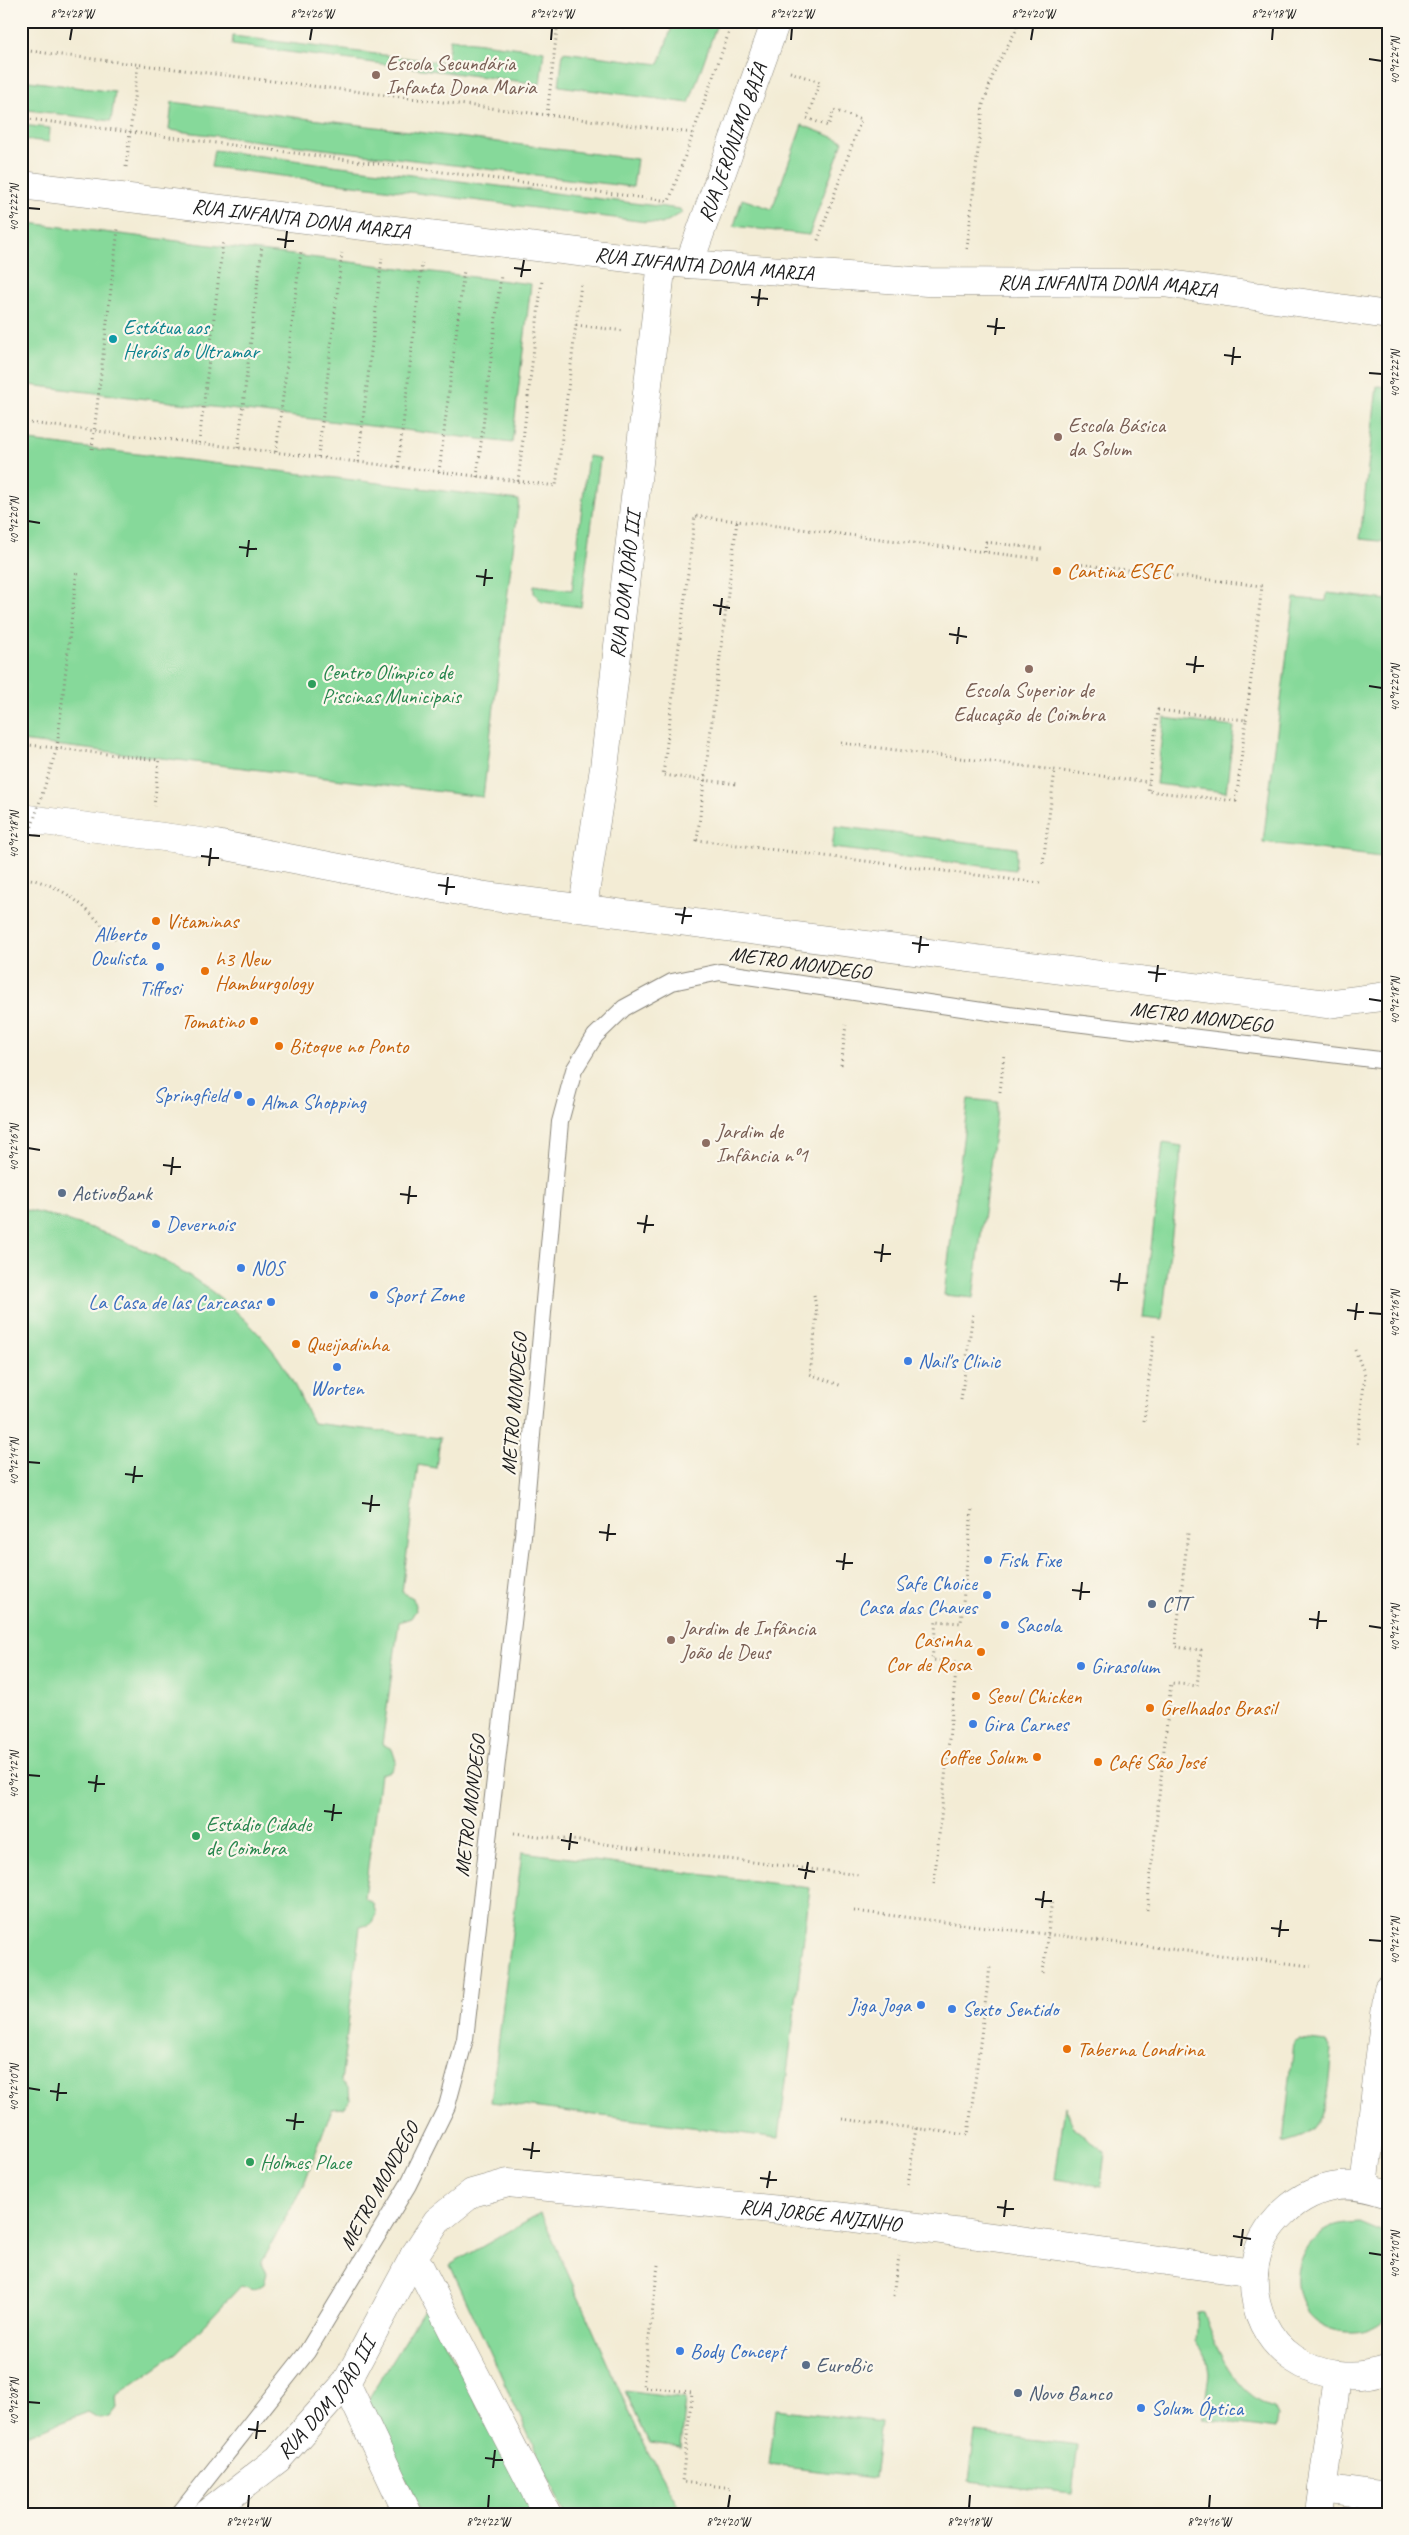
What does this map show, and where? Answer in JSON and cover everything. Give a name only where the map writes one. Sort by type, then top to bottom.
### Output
[{"type":"street","name":"RUA JERÓNIMO BAÍA","points":[[676,263],[761,62],[776,21]]},
{"type":"street","name":"RUA INFANTA DONA MARIA","points":[[21,185],[676,263],[927,282],[1163,283],[1388,315]]},
{"type":"street","name":"RUA DOM JOÃO III","points":[[583,907],[676,263]]},
{"type":"street","points":[[21,818],[216,844],[485,896],[583,907],[1327,1004],[1388,996]]},
{"type":"street","points":[[1388,1989],[1376,2190],[1333,2187],[1303,2197],[1279,2216],[1262,2243],[1254,2273],[1256,2302],[1266,2329],[1284,2352],[1309,2368],[1337,2376],[1368,2376],[1388,2369]]},
{"type":"street","name":"RUA JORGE ANJINHO","points":[[414,2256],[437,2221],[472,2193],[508,2183],[831,2215],[1254,2273]]},
{"type":"street","name":"RUA DOM JOÃO III","points":[[207,2514],[278,2458],[346,2384],[414,2256]]},
{"type":"street","points":[[414,2256],[546,2514]]},
{"type":"street","points":[[1337,2376],[1320,2501],[1388,2497]]},
{"type":"street","points":[[346,2384],[387,2466],[408,2514]]},
{"type":"lane","name":"METRO MONDEGO","points":[[179,2514],[307,2352],[408,2184],[447,2106],[465,2039],[523,1536],[560,1122],[574,1070],[595,1036],[624,1008],[672,982],[720,972],[1009,1015],[1388,1061]]},
{"type":"path","points":[[547,115],[558,21]]},
{"type":"path","points":[[578,21],[623,27],[625,21]]},
{"type":"path","points":[[21,118],[669,202],[733,21]]},
{"type":"path","points":[[967,249],[983,105],[994,69],[1022,21]]},
{"type":"path","points":[[1083,21],[1095,23],[1096,21]]},
{"type":"path","points":[[21,50],[693,133]]},
{"type":"path","points":[[761,62],[820,82],[807,118],[828,126],[834,110],[861,120],[816,246]]},
{"type":"path","points":[[129,141],[138,65]]},
{"type":"path","points":[[21,229],[22,215],[32,216]]},
{"type":"path","points":[[92,449],[118,226],[127,227]]},
{"type":"path","points":[[199,443],[224,238],[215,237]]},
{"type":"path","points":[[238,448],[262,243]]},
{"type":"path","points":[[276,452],[301,248],[309,249]]},
{"type":"path","points":[[334,252],[350,254]]},
{"type":"path","points":[[318,457],[342,253]]},
{"type":"path","points":[[374,257],[390,259]]},
{"type":"path","points":[[358,462],[382,258]]},
{"type":"path","points":[[414,262],[431,264]]},
{"type":"path","points":[[398,467],[422,263]]},
{"type":"path","points":[[456,266],[474,268]]},
{"type":"path","points":[[439,472],[464,267]]},
{"type":"path","points":[[477,477],[501,272],[510,273]]},
{"type":"path","points":[[518,481],[543,277],[534,276]]},
{"type":"path","points":[[21,422],[556,486],[581,282]]},
{"type":"path","points":[[576,325],[632,332]]},
{"type":"path","points":[[737,784],[663,774],[695,516],[1041,559]]},
{"type":"path","points":[[737,521],[697,840],[1040,884]]},
{"type":"path","points":[[985,552],[986,542],[1042,549]]},
{"type":"path","points":[[1078,564],[1262,586],[1246,720],[1236,801],[1148,791],[1158,710],[1246,720]]},
{"type":"path","points":[[21,860],[57,748],[77,570]]},
{"type":"path","points":[[841,743],[1149,782]]},
{"type":"path","points":[[21,744],[159,760],[150,834]]},
{"type":"path","points":[[1043,864],[1055,770]]},
{"type":"path","points":[[21,877],[44,881],[65,891],[97,919],[115,940]]},
{"type":"path","points":[[841,1065],[846,1025]]},
{"type":"path","points":[[1000,1092],[1004,1055]]},
{"type":"path","points":[[814,1294],[817,1314],[810,1374],[842,1386]]},
{"type":"path","points":[[961,1400],[972,1313]]},
{"type":"path","points":[[1144,1421],[1154,1334]]},
{"type":"path","points":[[1355,1350],[1365,1375],[1357,1446]]},
{"type":"path","points":[[934,1884],[957,1662],[932,1660],[936,1621],[961,1623],[972,1509]]},
{"type":"path","points":[[1148,1910],[1171,1683],[1197,1686],[1201,1650],[1175,1647],[1188,1533]]},
{"type":"path","points":[[489,1830],[858,1875]]},
{"type":"path","points":[[1043,1972],[1052,1899]]},
{"type":"path","points":[[854,1911],[1310,1966]]},
{"type":"path","points":[[842,2119],[968,2135],[990,1967]]},
{"type":"path","points":[[908,2184],[916,2128]]},
{"type":"path","points":[[894,2296],[900,2250]]},
{"type":"path","points":[[658,2265],[643,2387],[692,2392],[682,2482],[733,2488]]},
{"type":"green space","points":[[674,21],[718,21],[689,103],[559,86],[563,52],[659,64]]},
{"type":"green space","points":[[233,36],[447,63],[450,39],[544,51],[540,84],[232,45]]},
{"type":"green space","points":[[21,80],[115,92],[111,121],[21,109]]},
{"type":"green space","points":[[172,102],[637,159],[633,187],[169,130]]},
{"type":"green space","points":[[21,125],[50,128],[49,142],[21,139]]},
{"type":"green space","points":[[802,125],[843,141],[809,235],[734,226],[742,199],[772,209]]},
{"type":"green space","points":[[214,150],[680,209],[682,213],[662,224],[211,167]]},
{"type":"green space","points":[[21,222],[531,284],[512,443],[21,384]]},
{"type":"green space","points":[[1377,386],[1388,387],[1388,542],[1360,539]]},
{"type":"green space","name":"Centro Olímpico de Piscinas Municipais","points":[[21,440],[519,500],[483,797],[21,741]]},
{"type":"green space","points":[[588,456],[600,458],[581,607],[542,602],[534,593],[534,585],[572,590]]},
{"type":"green space","points":[[1327,593],[1388,600],[1388,858],[1263,842],[1294,598],[1326,601]]},
{"type":"green space","points":[[1164,718],[1234,727],[1226,792],[1156,784]]},
{"type":"green space","points":[[835,826],[1017,848],[1015,870],[832,848]]},
{"type":"green space","points":[[968,1099],[998,1102],[973,1298],[944,1295]]},
{"type":"green space","points":[[1163,1143],[1182,1146],[1162,1320],[1143,1318]]},
{"type":"green space","name":"Estádio Cidade de Coimbra","points":[[21,1209],[56,1217],[124,1241],[158,1257],[219,1297],[246,1321],[277,1356],[294,1384],[313,1423],[440,1438],[436,1468],[418,1465],[402,1592],[413,1598],[416,1610],[411,1618],[399,1622],[382,1744],[392,1749],[396,1761],[391,1771],[380,1774],[364,1897],[373,1903],[376,1914],[371,1924],[360,1927],[341,2082],[349,2089],[350,2100],[343,2108],[332,2109],[304,2184],[261,2262],[267,2273],[264,2284],[254,2290],[241,2286],[178,2352],[116,2396],[117,2408],[110,2417],[98,2418],[88,2412],[21,2438]]},
{"type":"green space","points":[[522,1852],[810,1888],[779,2138],[491,2102]]},
{"type":"green space","points":[[1299,2039],[1327,2042],[1332,2050],[1329,2082],[1321,2117],[1316,2126],[1300,2137],[1283,2142],[1294,2042]]},
{"type":"green space","points":[[1065,2106],[1074,2128],[1105,2152],[1101,2186],[1055,2179]]},
{"type":"green space","points":[[541,2213],[644,2445],[683,2514],[565,2514],[450,2265]]},
{"type":"green space","points":[[1359,2223],[1383,2233],[1388,2239],[1388,2317],[1370,2329],[1348,2332],[1327,2327],[1309,2314],[1298,2290],[1297,2277],[1303,2253],[1320,2233],[1335,2226]]},
{"type":"green space","points":[[426,2306],[535,2514],[422,2514],[367,2401]]},
{"type":"green space","points":[[1197,2312],[1203,2313],[1221,2355],[1238,2381],[1260,2401],[1273,2407],[1277,2415],[1275,2429],[1203,2419],[1209,2375],[1206,2355],[1195,2341]]},
{"type":"green space","points":[[625,2391],[686,2399],[681,2447],[649,2443]]},
{"type":"green space","points":[[776,2409],[881,2422],[874,2478],[769,2465]]},
{"type":"green space","points":[[975,2432],[1078,2445],[1072,2493],[969,2481]]},
{"type":"place","name":"Escola Secundária Infanta Dona Maria","points":[[376,75]]},
{"type":"place","name":"Estátua aos Heróis do Ultramar","points":[[113,339]]},
{"type":"place","name":"Escola Básica da Solum","points":[[1058,437]]},
{"type":"place","name":"Cantina ESEC","points":[[1057,571]]},
{"type":"place","name":"Escola Superior de Educação de Coimbra","points":[[1029,669]]},
{"type":"place","name":"Centro Olímpico de Piscinas Municipais","points":[[312,684]]},
{"type":"place","name":"Vitaminas","points":[[156,921]]},
{"type":"place","name":"Alberto Oculista","points":[[156,946]]},
{"type":"place","name":"Tiffosi","points":[[160,967]]},
{"type":"place","name":"h3 New Hamburgology","points":[[205,971]]},
{"type":"place","name":"Tomatino","points":[[254,1021]]},
{"type":"place","name":"Bitoque no Ponto","points":[[279,1046]]},
{"type":"place","name":"Springfield","points":[[238,1095]]},
{"type":"place","name":"Alma Shopping","points":[[251,1102]]},
{"type":"place","name":"Jardim de Infância nº1","points":[[706,1143]]},
{"type":"place","name":"ActivoBank","points":[[62,1193]]},
{"type":"place","name":"Devernois","points":[[156,1224]]},
{"type":"place","name":"NOS","points":[[241,1268]]},
{"type":"place","name":"Sport Zone","points":[[374,1295]]},
{"type":"place","name":"La Casa de las Carcasas","points":[[271,1302]]},
{"type":"place","name":"Queijadinha","points":[[296,1344]]},
{"type":"place","name":"Nail's Clinic","points":[[908,1361]]},
{"type":"place","name":"Worten","points":[[337,1367]]},
{"type":"place","name":"Fish Fixe","points":[[988,1560]]},
{"type":"place","name":"Safe Choice Casa das Chaves","points":[[987,1595]]},
{"type":"place","name":"CTT","points":[[1152,1604]]},
{"type":"place","name":"Sacola","points":[[1005,1625]]},
{"type":"place","name":"Jardim de Infância João de Deus","points":[[671,1640]]},
{"type":"place","name":"Casinha Cor de Rosa","points":[[981,1652]]},
{"type":"place","name":"Girasolum","points":[[1081,1666]]},
{"type":"place","name":"Seoul Chicken","points":[[976,1696]]},
{"type":"place","name":"Grelhados Brasil","points":[[1150,1708]]},
{"type":"place","name":"Gira Carnes","points":[[973,1724]]},
{"type":"place","name":"Coffee Solum","points":[[1037,1757]]},
{"type":"place","name":"Café São José","points":[[1098,1762]]},
{"type":"place","name":"Estádio Cidade de Coimbra","points":[[196,1836]]},
{"type":"place","name":"Jiga Joga","points":[[921,2005]]},
{"type":"place","name":"Sexto Sentido","points":[[952,2009]]},
{"type":"place","name":"Taberna Londrina","points":[[1067,2049]]},
{"type":"place","name":"Holmes Place","points":[[250,2162]]},
{"type":"place","name":"Body Concept","points":[[680,2351]]},
{"type":"place","name":"EuroBic","points":[[806,2365]]},
{"type":"place","name":"Novo Banco","points":[[1018,2393]]},
{"type":"place","name":"Solum Óptica","points":[[1141,2408]]}]
